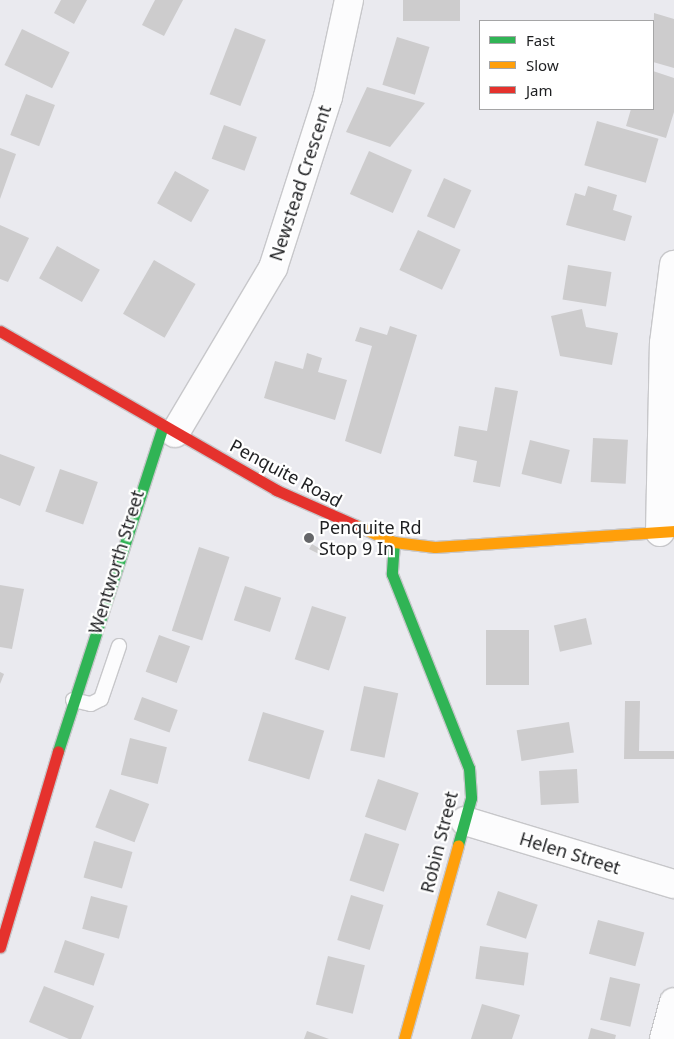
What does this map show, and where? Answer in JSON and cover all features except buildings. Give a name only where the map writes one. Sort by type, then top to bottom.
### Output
[{"type":"street","name":"Newstead Crescent","points":[[169,429],[273,268],[328,97],[349,0]]},
{"type":"street","points":[[667,532],[664,343],[674,265]]},
{"type":"street","name":"Penquite Road","points":[[0,331],[169,429],[314,509],[394,542],[435,547],[667,532]]},
{"type":"street","name":"Wentworth Street","points":[[0,947],[73,700],[169,429]]},
{"type":"street","name":"Robin Street","points":[[394,542],[392,574],[469,768],[471,798],[404,1039]]},
{"type":"street","name":"Helen Street","points":[[465,821],[674,884]]},
{"type":"street","points":[[664,1039],[674,1002]]},
{"type":"lane","name":"Wentworth Street","points":[[73,700],[90,704],[101,699],[119,646]]},
{"type":"traffic: fast","points":[[58,751],[163,426]]},
{"type":"traffic: fast","points":[[394,542],[392,574],[469,768],[471,798],[458,845]]},
{"type":"traffic: slow","points":[[355,525],[394,542],[435,547],[674,531]]},
{"type":"traffic: slow","points":[[404,1039],[458,845]]},
{"type":"traffic: jam","points":[[0,331],[276,490],[355,525]]},
{"type":"traffic: jam","points":[[0,947],[58,751]]},
{"type":"place","name":"Penquite Rd Stop 9 In","points":[[309,538]]}]
